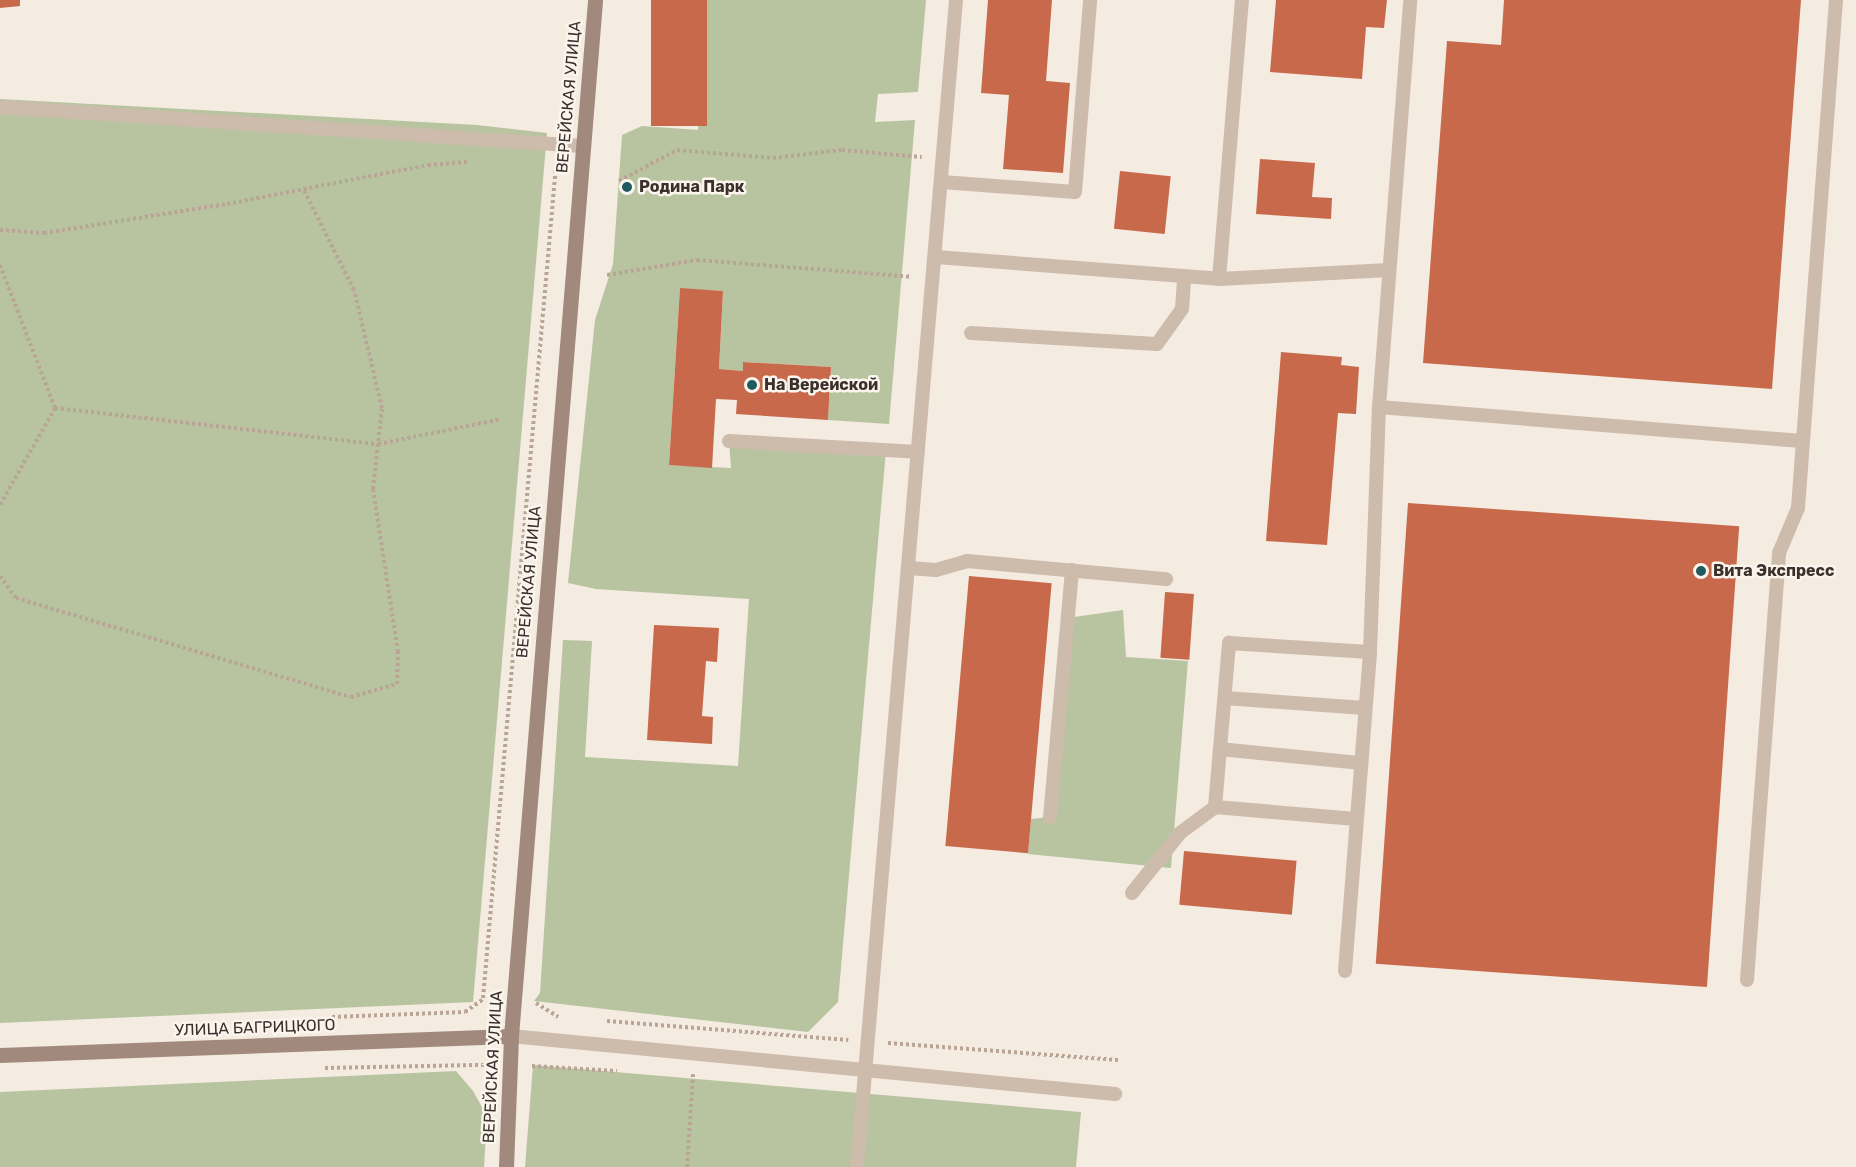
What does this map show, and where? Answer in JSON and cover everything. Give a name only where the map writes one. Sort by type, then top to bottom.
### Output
[{"type":"street","name":"ВЕРЕЙСКАЯ УЛИЦА","points":[[506,1167],[511,1036],[595,0]]},
{"type":"street","name":"УЛИЦА БАГРИЦКОГО","points":[[0,1055],[511,1036]]},
{"type":"lane","points":[[857,1167],[936,258],[956,0]]},
{"type":"lane","points":[[942,182],[1075,192],[1090,0]]},
{"type":"lane","points":[[1219,279],[1242,0]]},
{"type":"lane","points":[[1344,971],[1370,652],[1379,407],[1410,0]]},
{"type":"lane","points":[[1747,980],[1779,553],[1798,508],[1836,0]]},
{"type":"lane","points":[[0,107],[582,146]]},
{"type":"lane","points":[[936,258],[1219,279],[1389,270]]},
{"type":"lane","points":[[971,333],[1156,344],[1182,309],[1184,277]]},
{"type":"lane","points":[[1379,407],[1803,441]]},
{"type":"lane","points":[[729,441],[918,452]]},
{"type":"lane","points":[[908,568],[936,570],[967,561],[1166,579]]},
{"type":"lane","points":[[1050,817],[1072,570]]},
{"type":"lane","points":[[1215,807],[1229,643],[1370,652]]},
{"type":"lane","points":[[1225,698],[1365,708]]},
{"type":"lane","points":[[1220,749],[1360,763]]},
{"type":"lane","points":[[1132,893],[1180,833],[1215,807],[1355,819]]},
{"type":"lane","points":[[511,1036],[865,1068],[1115,1094]]},
{"type":"path","points":[[619,181],[677,150],[773,158],[842,150],[944,159]]},
{"type":"path","points":[[483,998],[557,159],[547,159]]},
{"type":"path","points":[[0,230],[44,233],[428,165],[475,162]]},
{"type":"path","points":[[0,576],[16,598],[351,697],[397,684],[398,652],[373,489],[382,408],[354,290],[303,188]]},
{"type":"path","points":[[607,275],[697,260],[934,279]]},
{"type":"path","points":[[0,265],[55,408]]},
{"type":"path","points":[[55,408],[378,444],[502,419]]},
{"type":"path","points":[[0,505],[55,408]]},
{"type":"path","points":[[687,1167],[694,1053]]},
{"type":"path","points":[[321,1068],[510,1064],[622,1071]]},
{"type":"path","points":[[681,1075],[693,1075]]},
{"type":"green space","points":[[707,0],[926,0],[918,92],[878,94],[875,122],[915,120],[889,424],[828,420],[831,367],[744,362],[743,371],[719,369],[723,291],[680,289],[669,465],[731,468],[729,441],[886,450],[838,1002],[808,1032],[534,1001],[540,993],[563,640],[592,641],[585,757],[738,766],[749,599],[596,589],[568,583],[595,320],[613,264],[622,135],[642,126],[698,130]]},
{"type":"green space","points":[[0,99],[477,125],[547,133],[473,1002],[0,1023]]},
{"type":"green space","points":[[1123,610],[1126,657],[1188,661],[1171,868],[1028,854],[1031,819],[1049,817],[1067,618]]},
{"type":"green space","points":[[533,1065],[1081,1112],[1076,1167],[525,1167]]},
{"type":"green space","points":[[456,1071],[473,1091],[487,1116],[484,1167],[0,1167],[0,1092]]},
{"type":"building","points":[[0,0],[20,0],[20,6],[0,8]]},
{"type":"building","points":[[651,0],[707,0],[707,126],[651,126]]},
{"type":"building","points":[[988,0],[1052,0],[1046,81],[1070,83],[1063,173],[1003,169],[1009,95],[981,93]]},
{"type":"building","points":[[1276,0],[1387,0],[1384,28],[1366,27],[1362,79],[1270,72]]},
{"type":"building","points":[[1504,0],[1801,0],[1772,389],[1423,363],[1447,41],[1501,45]]},
{"type":"building","points":[[1260,159],[1315,163],[1312,197],[1332,198],[1331,219],[1256,214]]},
{"type":"building","points":[[1120,171],[1171,176],[1165,234],[1114,229]]},
{"type":"building","name":"На Верейской","points":[[680,288],[723,291],[719,369],[743,371],[743,362],[831,367],[828,420],[736,414],[737,400],[716,399],[712,468],[669,465]]},
{"type":"building","points":[[1281,352],[1342,357],[1341,365],[1359,367],[1356,414],[1338,413],[1327,545],[1266,541]]},
{"type":"building","points":[[1408,503],[1739,526],[1707,987],[1376,964]]},
{"type":"building","points":[[969,576],[1052,583],[1028,853],[945,846]]},
{"type":"building","points":[[1165,592],[1194,594],[1189,660],[1160,658]]},
{"type":"building","points":[[654,625],[719,628],[717,662],[706,661],[702,716],[713,717],[712,744],[647,740]]},
{"type":"building","points":[[1184,851],[1297,861],[1292,915],[1179,905]]},
{"type":"place","name":"Родина Парк","points":[[627,187]]},
{"type":"place","name":"На Верейской","points":[[752,385]]},
{"type":"place","name":"Вита Экспресс","points":[[1701,571]]}]
